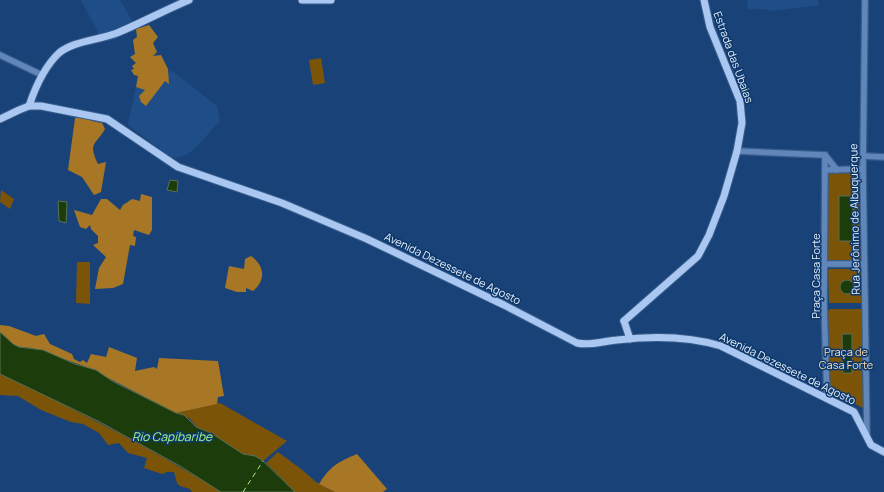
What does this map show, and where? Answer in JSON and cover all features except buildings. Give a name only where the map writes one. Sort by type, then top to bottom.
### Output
[{"type":"main road","points":[[29,106],[34,90],[42,75],[60,52],[116,33],[190,0]]},
{"type":"main road","points":[[302,0],[331,0]]},
{"type":"main road","name":"Estrada das Ubaias","points":[[624,321],[698,256],[709,235],[724,196],[737,151],[742,123],[740,101],[710,27],[704,0]]},
{"type":"main road","name":"Avenida Dezessete de Agosto","points":[[0,119],[29,106],[48,106],[107,118],[178,167],[282,203],[367,239],[504,305],[572,341],[587,344],[621,339],[683,339],[718,345],[827,398],[856,414],[871,445],[884,452]]},
{"type":"main road","points":[[621,339],[624,321]]},
{"type":"main road","points":[[624,321],[630,339]]},
{"type":"street","name":"Rua Jerônimo de Albuquerque","points":[[865,0],[863,169],[867,437]]},
{"type":"street","points":[[0,55],[42,75]]},
{"type":"street","points":[[737,151],[825,155],[838,170]]},
{"type":"street","name":"Praça Casa Forte","points":[[825,155],[827,398]]},
{"type":"street","points":[[863,156],[884,158]]},
{"type":"street","points":[[825,170],[863,169]]},
{"type":"street","points":[[825,264],[864,264]]},
{"type":"shaded area","points":[[81,0],[120,0],[133,22],[99,34]]},
{"type":"shaded area","points":[[747,0],[818,0],[819,5],[772,11],[764,9],[748,9]]},
{"type":"shaded area","points":[[149,25],[158,37],[153,43],[157,52],[153,56],[161,55],[168,69],[169,84],[165,81],[146,106],[141,102],[139,96],[145,90],[136,87],[138,76],[134,75],[131,70],[134,69],[132,66],[136,63],[130,57],[135,54],[133,40],[137,37],[136,29]]},
{"type":"shaded area","points":[[172,71],[217,106],[220,121],[188,154],[176,158],[171,157],[128,125],[136,87]]},
{"type":"shaded area","points":[[86,117],[92,121],[102,123],[105,129],[93,148],[98,164],[106,162],[101,192],[94,195],[82,177],[68,170],[75,118]]},
{"type":"shaded area","points":[[141,194],[152,197],[152,230],[149,235],[134,230],[133,236],[136,237],[135,246],[130,245],[123,284],[113,288],[95,289],[99,268],[106,257],[93,245],[98,243],[98,236],[91,229],[90,225],[86,229],[80,227],[74,210],[92,215],[101,199],[107,199],[120,210],[123,205],[132,199],[140,201]]},
{"type":"shaded area","points":[[251,256],[259,264],[262,273],[262,278],[257,287],[253,291],[246,288],[246,292],[237,292],[225,288],[229,266],[244,269],[245,259]]},
{"type":"shaded area","points":[[0,325],[9,326],[36,336],[44,334],[50,344],[72,354],[74,359],[80,362],[83,360],[87,363],[91,354],[106,357],[109,347],[137,358],[135,371],[154,367],[157,369],[159,358],[218,361],[224,396],[218,397],[217,404],[176,413],[87,367],[32,348],[19,347],[13,344],[0,332]]},
{"type":"shaded area","points":[[357,454],[387,489],[383,492],[335,492],[319,484],[335,465]]},
{"type":"green space","points":[[321,58],[325,83],[313,85],[309,60]]},
{"type":"green space","points":[[858,171],[861,261],[828,262],[828,173]]},
{"type":"green space","points":[[1,190],[14,199],[10,209],[0,202]]},
{"type":"green space","points":[[77,262],[90,262],[90,304],[76,303]]},
{"type":"green space","points":[[861,269],[861,303],[829,303],[828,270]]},
{"type":"green space","name":"Praça de Casa Forte","points":[[830,309],[861,309],[862,311],[863,408],[829,391],[828,311]]},
{"type":"green space","points":[[0,374],[57,401],[112,430],[194,475],[221,492],[192,492],[190,489],[180,486],[177,483],[174,472],[162,474],[144,468],[147,458],[128,453],[119,443],[108,445],[99,433],[83,424],[71,422],[41,410],[18,396],[0,395]]},
{"type":"green space","points":[[220,403],[287,441],[263,461],[255,456],[243,454],[211,433],[197,427],[189,418],[176,413]]},
{"type":"green space","points":[[278,452],[316,482],[335,492],[295,492],[266,463]]},
{"type":"water","points":[[170,180],[178,181],[177,192],[167,190]]},
{"type":"water","points":[[839,196],[853,196],[853,241],[839,241]]},
{"type":"water","points":[[58,201],[67,202],[66,223],[59,221]]},
{"type":"water","points":[[844,280],[850,280],[854,284],[854,290],[850,294],[844,294],[840,290],[840,284]]},
{"type":"water","name":"Rio Capibaribe","points":[[0,332],[13,344],[19,347],[43,350],[75,364],[96,370],[112,381],[176,413],[184,415],[196,427],[211,433],[243,454],[255,456],[263,461],[295,492],[221,492],[180,466],[98,421],[0,374]]},
{"type":"water","points":[[842,334],[852,334],[852,373],[843,373]]},
{"type":"ferry route","points":[[243,492],[263,461]]}]
